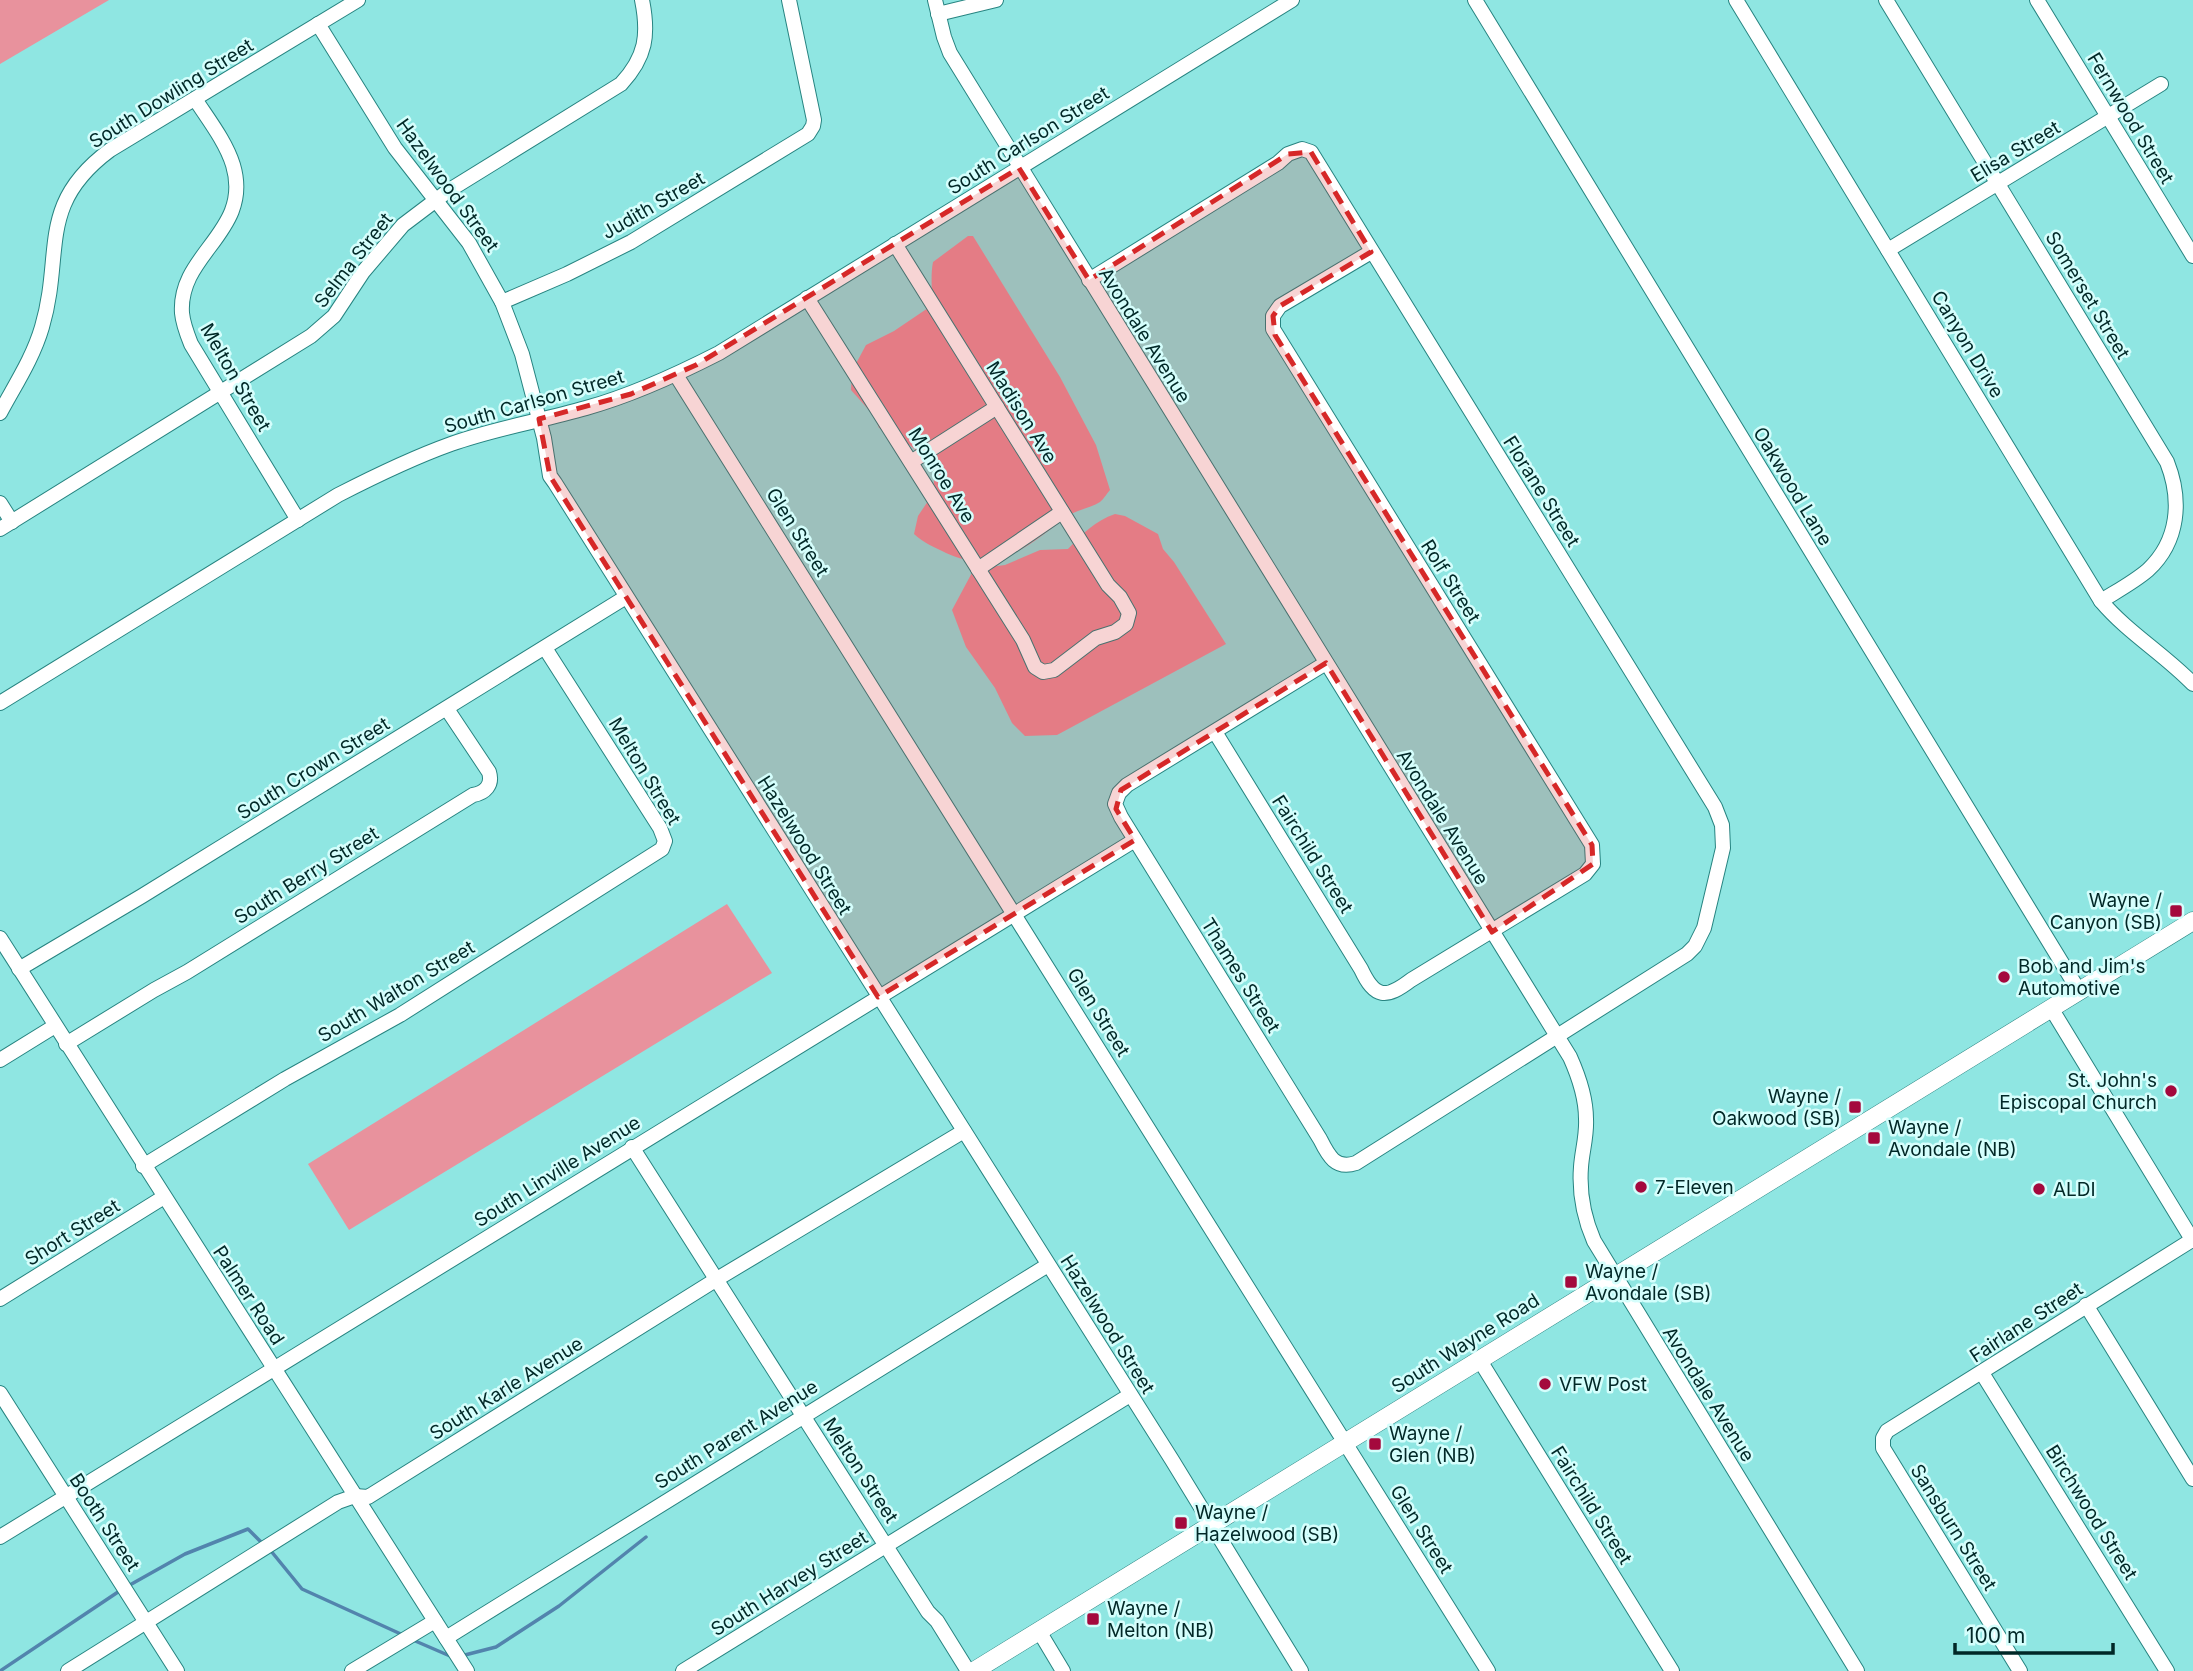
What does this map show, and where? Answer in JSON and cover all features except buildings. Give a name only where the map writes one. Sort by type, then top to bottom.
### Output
[{"type":"main road","name":"South Wayne Road","points":[[974,1671],[2193,921]]},
{"type":"street","name":"South Dowling Street","points":[[0,413],[42,328],[50,291],[58,218],[76,182],[98,159],[358,0]]},
{"type":"street","name":"Selma Street","points":[[6,526],[326,324],[341,307],[381,248],[402,225],[436,200],[621,84],[638,64],[643,47],[646,30],[642,0]]},
{"type":"street","name":"Judith Street","points":[[502,302],[601,257],[656,228],[804,136],[814,120],[789,0]]},
{"type":"street","points":[[937,7],[996,0]]},
{"type":"street","name":"South Carlson Street","points":[[0,703],[355,486],[416,458],[479,435],[609,401],[676,374],[749,335],[1292,0]]},
{"type":"street","name":"Oakwood Lane","points":[[1475,0],[2079,991]]},
{"type":"street","name":"Canyon Drive","points":[[1736,0],[2101,601],[2125,628],[2193,684]]},
{"type":"street","name":"Somerset Street","points":[[1886,0],[2162,454],[2173,477],[2177,496],[2176,514],[2165,548],[2148,569],[2101,601]]},
{"type":"street","name":"Fernwood Street","points":[[2037,0],[2193,256]]},
{"type":"street","name":"Avondale Avenue","points":[[937,7],[950,53],[1019,168],[1576,1070],[1585,1106],[1586,1131],[1581,1185],[1585,1216],[1594,1241],[1857,1671]]},
{"type":"street","name":"Hazelwood Street","points":[[318,24],[412,173],[469,243],[502,302],[522,354],[550,476],[1301,1671]]},
{"type":"street","name":"Elisa Street","points":[[1888,250],[2161,84]]},
{"type":"street","name":"Melton Street","points":[[195,99],[229,154],[236,181],[235,200],[229,219],[191,273],[185,287],[182,303],[183,323],[191,344],[219,392],[298,520]]},
{"type":"street","name":"Florane Street","points":[[1089,280],[1278,163],[1288,154],[1302,149],[1311,152],[1315,158],[1715,807],[1722,825],[1723,848],[1717,875],[1704,928],[1695,946],[1681,959],[1556,1036]]},
{"type":"street","name":"Madison Ave","points":[[895,244],[1108,585],[1120,597],[1129,613],[1126,624],[1115,632],[1096,638],[1054,670],[1043,672]]},
{"type":"street","name":"Rolf Street","points":[[1371,251],[1280,306],[1273,316],[1273,329],[1594,850],[1593,864],[1585,874],[1492,932]]},
{"type":"street","name":"Monroe Ave","points":[[807,298],[1023,640],[1035,667],[1043,672]]},
{"type":"street","name":"Glen Street","points":[[676,374],[1488,1671]]},
{"type":"street","points":[[911,462],[996,407]]},
{"type":"street","points":[[0,503],[6,526]]},
{"type":"street","points":[[978,569],[1062,512]]},
{"type":"street","name":"South Crown Street","points":[[19,969],[626,597]]},
{"type":"street","name":"Melton Street","points":[[545,648],[660,828],[664,845]]},
{"type":"street","name":"Thames Street","points":[[1326,663],[1127,785],[1115,800],[1116,809],[1328,1155],[1337,1164],[1346,1166],[1356,1163],[1556,1036]]},
{"type":"street","name":"South Berry Street","points":[[66,1044],[461,802],[485,790],[490,781],[489,772],[447,709]]},
{"type":"street","name":"Fairchild Street","points":[[1215,732],[1362,969],[1369,985],[1381,993],[1396,991],[1492,932]]},
{"type":"street","name":"South Linville Avenue","points":[[0,1537],[1135,840]]},
{"type":"street","name":"South Walton Street","points":[[143,1166],[285,1079],[400,1015],[659,852],[664,845]]},
{"type":"street","name":"Palmer Road","points":[[0,938],[467,1671]]},
{"type":"street","points":[[2051,1008],[2192,1241]]},
{"type":"street","points":[[0,1060],[55,1026]]},
{"type":"street","name":"South Karle Avenue","points":[[68,1671],[338,1503],[355,1496],[368,1497],[718,1279],[964,1131]]},
{"type":"street","name":"Melton Street","points":[[632,1147],[968,1671]]},
{"type":"street","name":"Short Street","points":[[0,1300],[164,1197]]},
{"type":"street","name":"Fairlane Street","points":[[1883,1438],[1887,1431],[2192,1241]]},
{"type":"street","name":"South Parent Avenue","points":[[446,1638],[1048,1265]]},
{"type":"street","points":[[2086,1305],[2193,1479]]},
{"type":"street","name":"Fairchild Street","points":[[1479,1359],[1672,1671]]},
{"type":"street","name":"Birchwood Street","points":[[1982,1373],[2167,1671]]},
{"type":"street","name":"Booth Street","points":[[0,1393],[177,1671]]},
{"type":"street","name":"South Harvey Street","points":[[683,1671],[1130,1395]]},
{"type":"street","name":"Sansburn Street","points":[[1883,1438],[1883,1448],[2020,1671]]},
{"type":"street","points":[[352,1671],[435,1621]]},
{"type":"street","points":[[1039,1631],[1063,1671]]},
{"type":"highlighted area","points":[[1311,152],[1371,252],[1280,306],[1273,316],[1275,335],[1592,845],[1593,864],[1492,932],[1326,663],[1121,790],[1116,809],[1135,840],[878,997],[550,476],[539,419],[631,394],[696,365],[1019,168],[1089,280],[1288,154]]},
{"type":"shaded area","points":[[0,0],[109,0],[0,64]]},
{"type":"shaded area","points":[[968,236],[973,236],[1060,377],[1096,445],[1110,490],[1100,502],[1070,515],[1027,546],[998,559],[982,561],[946,553],[914,534],[918,516],[932,495],[935,474],[928,460],[893,432],[879,428],[875,417],[851,390],[852,371],[866,345],[894,331],[931,306],[933,262]]},
{"type":"shaded area","points":[[1115,514],[1125,516],[1158,534],[1163,549],[1226,644],[1057,735],[1025,736],[1012,723],[995,688],[966,647],[952,610],[974,569],[1005,565],[1040,550],[1068,549],[1090,528]]},
{"type":"shaded area","points":[[727,904],[772,973],[349,1230],[308,1164]]},
{"type":"waterway","points":[[128,1586],[185,1554],[248,1529],[262,1543]]},
{"type":"waterway","points":[[461,1656],[496,1647],[559,1606],[646,1537]]},
{"type":"waterway","points":[[271,1551],[302,1589],[403,1635]]},
{"type":"waterway","points":[[0,1671],[121,1590]]},
{"type":"waterway","points":[[413,1640],[450,1656]]},
{"type":"place","name":"Wayne / Canyon (SB)","points":[[2176,911]]},
{"type":"place","name":"Bob and Jim's Automotive","points":[[2004,977]]},
{"type":"place","name":"St. John's Episcopal Church","points":[[2171,1091]]},
{"type":"place","name":"Wayne / Oakwood (SB)","points":[[1855,1107]]},
{"type":"place","name":"Wayne / Avondale (NB)","points":[[1874,1138]]},
{"type":"place","name":"7-Eleven","points":[[1641,1187]]},
{"type":"place","name":"ALDI","points":[[2039,1189]]},
{"type":"place","name":"Wayne / Avondale (SB)","points":[[1571,1282]]},
{"type":"place","name":"VFW Post","points":[[1545,1384]]},
{"type":"place","name":"Wayne / Glen (NB)","points":[[1375,1444]]},
{"type":"place","name":"Wayne / Hazelwood (SB)","points":[[1181,1523]]},
{"type":"place","name":"Wayne / Melton (NB)","points":[[1093,1619]]}]
